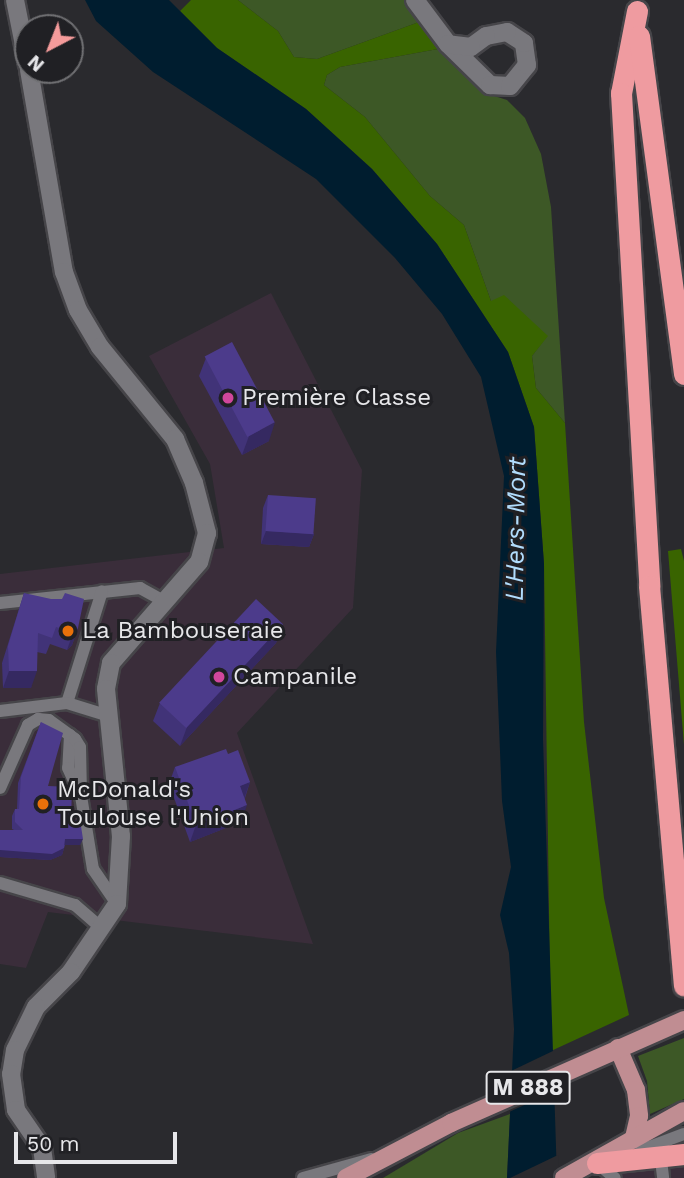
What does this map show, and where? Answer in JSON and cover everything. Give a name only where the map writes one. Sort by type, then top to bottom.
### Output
[{"type":"highway","points":[[637,6],[660,216],[684,374]]},
{"type":"highway","points":[[637,6],[621,93],[649,586],[684,985]]},
{"type":"highway","points":[[597,1163],[660,1150],[684,1154]]},
{"type":"main road","name":"M 888","points":[[346,1178],[462,1118],[684,1020]]},
{"type":"main road","points":[[618,1048],[636,1090],[645,1122]]},
{"type":"main road","points":[[564,1178],[597,1163],[634,1137],[645,1122],[684,1111]]},
{"type":"street","points":[[415,0],[448,44]]},
{"type":"street","points":[[31,84],[64,272],[78,310],[100,347],[175,439],[197,495],[207,533],[199,562],[111,663],[106,689],[121,836],[117,904],[71,972],[36,1007],[15,1049],[11,1074],[16,1110],[42,1148],[46,1178]]},
{"type":"lane","points":[[0,603],[140,588],[163,601]]},
{"type":"lane","points":[[67,703],[102,591]]},
{"type":"lane","points":[[0,710],[67,703],[109,716]]},
{"type":"lane","points":[[0,788],[28,725],[38,719],[49,720],[69,735],[80,747],[80,796],[93,869],[117,904]]},
{"type":"lane","points":[[0,883],[75,905],[100,927]]},
{"type":"lane","points":[[645,1122],[660,1150],[663,1178]]},
{"type":"lane","points":[[660,1150],[684,1133]]},
{"type":"lane","points":[[303,1178],[385,1156]]},
{"type":"lane","points":[[597,1163],[615,1178]]},
{"type":"shaded area","points":[[271,293],[362,470],[353,608],[237,733],[313,944],[48,912],[26,968],[0,964],[0,574],[224,548],[210,464],[149,356]]},
{"type":"shaded area","points":[[619,1165],[684,1165],[684,1178],[619,1178]]},
{"type":"green space","points":[[191,0],[238,0],[278,31],[294,57],[317,59],[419,22],[438,49],[340,67],[327,75],[324,85],[365,117],[430,196],[464,225],[491,301],[504,295],[548,336],[532,356],[536,388],[565,423],[584,722],[604,898],[629,1015],[551,1051],[544,564],[534,427],[508,352],[437,244],[372,169],[306,109],[217,48],[180,11]]},
{"type":"green space","points":[[238,0],[408,0],[419,22],[317,59],[294,57],[278,31]]},
{"type":"green space","points":[[438,49],[468,79],[488,94],[507,100],[525,118],[541,154],[551,207],[565,423],[536,388],[532,356],[547,336],[491,301],[464,225],[430,196],[365,117],[324,85],[327,75],[340,67]]},
{"type":"green space","points":[[681,549],[684,561],[684,745],[668,551]]},
{"type":"green space","points":[[684,1038],[684,1099],[650,1114],[647,1081],[638,1056]]},
{"type":"green space","points":[[510,1114],[507,1178],[383,1178],[458,1133]]},
{"type":"water","name":"L'Hers-Mort","points":[[85,0],[169,0],[217,48],[306,109],[372,169],[437,244],[508,352],[534,427],[544,564],[543,739],[557,1178],[507,1178],[514,1029],[509,953],[500,915],[511,867],[502,801],[496,652],[504,476],[481,377],[442,314],[395,258],[316,179],[153,72],[96,21]]},
{"type":"pier","points":[[555,1050],[555,1091],[507,1113],[509,1072]]},
{"type":"pier","points":[[558,1155],[560,1178],[510,1178]]},
{"type":"building","points":[[232,342],[275,422],[247,437],[205,357]]},
{"type":"building","points":[[268,495],[316,498],[313,534],[265,531]]},
{"type":"building","points":[[24,593],[62,599],[65,593],[84,599],[78,628],[73,633],[56,627],[52,638],[38,633],[37,671],[9,671],[8,646]]},
{"type":"building","name":"Campanile","points":[[256,599],[283,624],[186,728],[159,703]]},
{"type":"building","name":"McDonald's Toulouse l'Union","points":[[41,722],[63,733],[48,786],[72,787],[71,820],[80,820],[83,839],[65,839],[64,848],[52,854],[0,850],[0,830],[23,830],[15,822],[15,809],[19,809],[21,777]]},
{"type":"building","points":[[226,749],[228,754],[238,750],[250,782],[240,786],[247,805],[196,825],[175,767]]},
{"type":"place","name":"Première Classe","points":[[228,398]]},
{"type":"place","name":"La Bambouseraie","points":[[68,631]]},
{"type":"place","name":"Campanile","points":[[219,677]]},
{"type":"place","name":"McDonald's Toulouse l'Union","points":[[43,804]]}]
